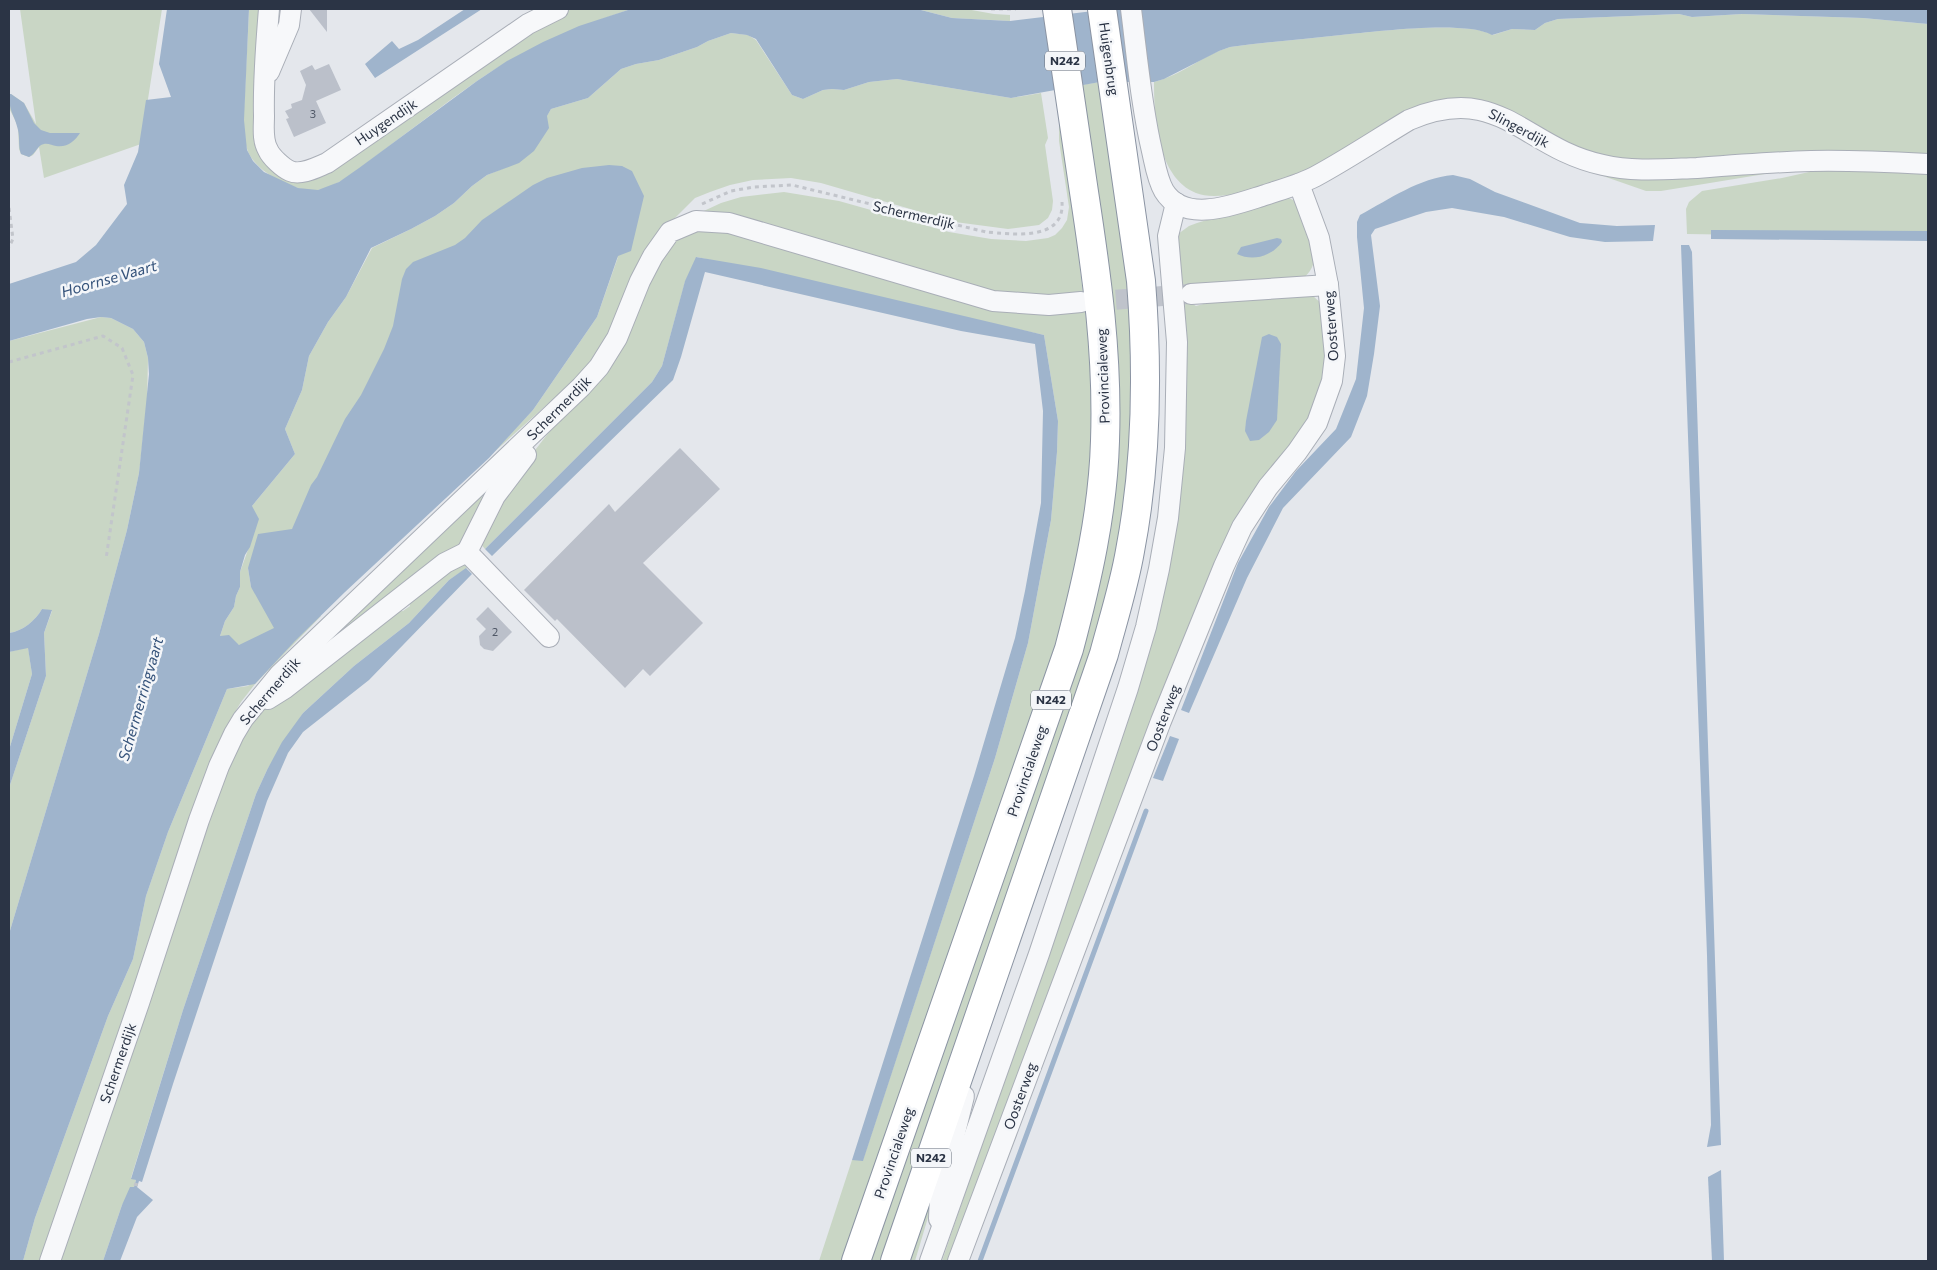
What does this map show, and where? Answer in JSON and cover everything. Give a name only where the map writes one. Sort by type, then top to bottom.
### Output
[{"type":"highway","name":"Provincialeweg","points":[[856,1261],[1069,649],[1093,551],[1102,491],[1105,441],[1104,336],[1057,9]]},
{"type":"highway","name":"Huigenbrug","points":[[966,1056],[1104,654],[1122,589],[1130,551],[1143,446],[1144,324],[1141,281],[1102,9]]},
{"type":"highway","name":"N242","points":[[896,1261],[966,1056]]},
{"type":"street","name":"Huygendijk","points":[[269,9],[263,86],[264,136],[268,150],[291,172],[305,171],[327,162],[533,16],[558,9]]},
{"type":"street","name":"Huygendijk","points":[[263,86],[290,26],[292,9]]},
{"type":"street","name":"Huigenbrug","points":[[1131,9],[1144,105],[1157,174],[1164,191],[1176,203]]},
{"type":"street","name":"Slingerdijk","points":[[1176,203],[1196,209],[1219,208],[1299,184],[1318,175],[1409,120],[1423,114],[1452,107],[1467,107],[1491,112],[1555,148],[1601,165],[1618,168],[1670,169],[1811,161],[1928,164]]},
{"type":"street","name":"Oosterweg","points":[[958,1261],[1161,721],[1224,566],[1242,527],[1268,487],[1297,452],[1317,422],[1332,381],[1335,356],[1328,285],[1319,238],[1299,184]]},
{"type":"street","points":[[930,1261],[1039,954],[1128,688],[1146,627],[1159,569],[1172,487],[1175,448],[1177,342],[1168,236],[1176,203]]},
{"type":"street","name":"Schermerdijk","points":[[50,1261],[199,820],[219,766],[234,734],[251,709],[279,675],[564,405],[598,367],[617,338],[640,281],[662,242],[670,232],[696,221],[730,223],[993,301],[1049,305],[1081,302]]},
{"type":"street","points":[[1191,294],[1328,285]]},
{"type":"street","points":[[251,709],[284,689],[445,563],[467,552],[495,496],[564,405]]},
{"type":"street","points":[[467,552],[549,637]]},
{"type":"street","points":[[938,1239],[940,1193],[964,1094],[966,1056]]},
{"type":"path","points":[[991,9],[1016,9]]},
{"type":"path","name":"Schermerdijk","points":[[696,207],[730,191],[754,187],[792,185],[978,230],[1017,235],[1042,231],[1052,227],[1062,215],[1061,196]]},
{"type":"path","points":[[9,208],[13,239],[9,247]]},
{"type":"path","points":[[9,362],[103,336],[122,348],[133,375],[106,559]]},
{"type":"green space","points":[[20,9],[162,9],[141,144],[44,178],[39,147],[29,157],[21,154],[18,126],[9,108],[9,94],[24,103],[36,124]]},
{"type":"green space","points":[[249,9],[261,9],[253,133],[258,153],[265,163],[276,171],[303,180],[324,176],[413,110],[542,23],[569,9],[631,9],[571,31],[514,58],[465,90],[342,180],[326,188],[309,190],[287,184],[266,173],[258,166],[247,149],[243,120]]},
{"type":"green space","points":[[917,9],[966,9],[1010,15],[1010,21],[952,18]]},
{"type":"green space","points":[[1679,14],[1692,17],[1742,14],[1863,18],[1928,24],[1928,157],[1653,163],[1594,156],[1474,100],[1289,180],[1243,193],[1212,196],[1196,193],[1183,185],[1173,174],[1160,145],[1155,112],[1154,82],[1174,75],[1230,47],[1419,28],[1462,28],[1493,35],[1512,29],[1535,30],[1545,23],[1558,19]]},
{"type":"green space","points":[[731,33],[748,35],[756,40],[792,95],[803,99],[823,90],[844,90],[869,82],[897,79],[1011,98],[1041,93],[1048,138],[1045,145],[1053,201],[1052,210],[1048,218],[1039,225],[1008,229],[955,222],[821,183],[791,178],[753,180],[730,185],[695,198],[668,225],[600,349],[581,374],[492,454],[533,410],[597,317],[618,257],[292,529],[248,568],[251,587],[266,598],[321,616],[255,684],[232,717],[199,794],[46,1261],[23,1261],[35,1218],[108,1016],[133,959],[146,896],[168,832],[227,689],[248,686],[269,666],[239,645],[220,636],[225,621],[234,607],[240,587],[240,572],[253,536],[252,506],[295,454],[285,429],[302,390],[309,356],[328,322],[346,297],[372,248],[435,216],[454,203],[487,175],[519,162],[551,109],[588,98],[621,69],[659,60]]},
{"type":"green space","points":[[1100,82],[1128,251],[1136,426],[1114,585],[887,1261],[864,1261],[1102,538],[1081,85]]},
{"type":"green space","points":[[1059,112],[1074,194],[1077,243],[1091,361],[1092,414],[1089,473],[1076,590],[846,1261],[819,1261],[852,1160],[863,1160],[995,758],[1028,643],[1051,520],[1057,452],[1058,421],[1044,335],[697,257],[685,282],[662,366],[652,382],[485,549],[479,542],[508,485],[553,427],[646,278],[693,216],[721,203],[741,197],[784,192],[839,201],[949,232],[991,239],[1026,241],[1048,238],[1055,235],[1062,228],[1067,220],[1069,207],[1059,141]]},
{"type":"green space","points":[[1818,170],[1928,174],[1928,238],[1687,234],[1686,209],[1689,202],[1702,191]]},
{"type":"green space","points":[[1777,172],[1661,191],[1646,191],[1603,176],[1622,178]]},
{"type":"green space","points":[[1285,196],[1295,201],[1309,231],[1314,252],[1314,262],[1310,271],[1302,279],[1191,303],[1196,306],[1207,303],[1313,296],[1323,305],[1328,359],[1314,412],[1264,480],[950,1261],[942,1261],[1043,966],[1184,458],[1186,361],[1177,245],[1178,234],[1197,223]]},
{"type":"green space","points":[[101,317],[111,318],[133,329],[144,342],[148,358],[147,402],[139,473],[127,530],[99,634],[9,934],[9,788],[46,676],[44,633],[52,611],[42,609],[28,625],[9,633],[9,341]]},
{"type":"green space","points":[[520,449],[460,543],[281,687]]},
{"type":"green space","points":[[463,563],[467,568],[449,580],[409,623],[354,666],[303,713],[267,770],[256,794],[183,1010],[131,1178],[136,1180],[134,1187],[122,1205],[103,1261],[57,1261],[214,791],[248,720],[389,612],[403,611],[410,606],[408,598]]},
{"type":"green space","points":[[28,647],[32,674],[9,750],[9,652]]},
{"type":"green space","points":[[928,1202],[932,1204],[915,1261],[905,1261]]},
{"type":"water","points":[[167,9],[249,9],[244,120],[247,150],[253,161],[264,172],[298,188],[318,190],[339,182],[507,61],[579,26],[631,9],[917,9],[952,18],[1010,21],[1110,9],[1928,9],[1928,24],[1863,18],[1742,14],[1692,17],[1679,14],[1558,19],[1545,23],[1535,30],[1512,29],[1492,35],[1461,28],[1419,28],[1230,47],[1154,82],[1100,82],[1011,98],[897,79],[869,82],[844,90],[823,90],[803,99],[792,95],[756,39],[747,35],[731,33],[659,60],[621,69],[588,98],[551,109],[547,116],[549,128],[534,151],[519,163],[487,175],[454,203],[435,216],[371,248],[346,297],[328,322],[309,356],[302,390],[285,429],[295,454],[252,506],[259,519],[240,572],[240,587],[234,607],[225,621],[220,636],[229,635],[239,645],[274,628],[251,587],[248,568],[258,534],[292,529],[311,485],[317,477],[345,419],[361,395],[384,349],[393,326],[402,279],[406,269],[413,262],[455,245],[465,238],[482,220],[533,185],[547,178],[582,168],[609,165],[622,166],[632,171],[644,196],[631,251],[618,256],[597,317],[533,410],[489,458],[345,592],[255,684],[227,689],[168,832],[146,896],[133,959],[108,1016],[35,1218],[23,1261],[9,1261],[9,934],[99,634],[127,530],[139,473],[149,374],[144,342],[133,329],[111,318],[87,319],[9,341],[9,284],[76,262],[96,245],[127,204],[124,185],[138,152],[146,100],[171,97],[159,64]]},
{"type":"water","points":[[465,9],[482,9],[375,78],[365,64],[392,41],[399,49],[418,40]]},
{"type":"water","points":[[9,94],[24,103],[34,123],[41,130],[50,133],[80,133],[76,139],[67,145],[55,146],[44,144],[29,157],[21,154],[17,125],[11,110]]},
{"type":"water","points":[[1453,175],[1470,179],[1495,192],[1580,223],[1617,226],[1655,225],[1653,241],[1605,242],[1570,237],[1504,217],[1452,208],[1426,212],[1375,229],[1371,235],[1380,306],[1367,396],[1351,437],[1283,508],[1247,578],[1189,713],[1181,710],[1238,563],[1269,507],[1296,471],[1336,429],[1356,379],[1364,308],[1357,237],[1357,222],[1360,215],[1428,180]]},
{"type":"water","points":[[1711,230],[1928,231],[1928,241],[1711,239]]},
{"type":"water","points":[[1277,238],[1281,239],[1282,242],[1268,254],[1249,257],[1237,254],[1241,247]]},
{"type":"water","points":[[1681,245],[1689,245],[1692,252],[1721,1145],[1707,1147],[1711,1125],[1707,955]]},
{"type":"water","points":[[696,257],[761,268],[1044,335],[1058,421],[1057,452],[1051,520],[1028,643],[995,758],[863,1161],[852,1160],[974,776],[1015,638],[1025,591],[1041,503],[1043,411],[1035,344],[961,331],[705,272],[673,380],[492,556],[485,549],[652,382],[662,366],[685,281]]},
{"type":"water","points":[[1269,334],[1277,337],[1281,344],[1277,420],[1269,432],[1259,440],[1250,441],[1245,431],[1246,421],[1262,337]]},
{"type":"water","points":[[466,568],[472,574],[369,680],[303,732],[288,753],[267,801],[142,1182],[139,1181],[137,1187],[153,1200],[137,1217],[120,1261],[103,1261],[122,1205],[130,1187],[134,1187],[136,1180],[131,1179],[183,1010],[256,794],[267,770],[282,742],[303,713],[354,666],[409,623],[449,580]]},
{"type":"water","points":[[42,609],[52,610],[44,633],[46,676],[9,788],[9,750],[32,674],[28,648],[9,652],[9,633],[28,625]]},
{"type":"water","points":[[1170,736],[1179,739],[1163,781],[1153,778]]},
{"type":"water","points":[[1721,1170],[1724,1261],[1712,1261],[1708,1177]]},
{"type":"building","points":[[309,9],[327,9],[327,32]]},
{"type":"building","points":[[329,64],[341,90],[316,101],[326,123],[294,137],[286,119],[289,118],[285,111],[292,108],[291,104],[302,100],[306,85],[300,71],[312,65],[315,70]]},
{"type":"building","points":[[680,448],[720,489],[643,563],[703,623],[650,676],[643,669],[625,688],[557,619],[555,621],[524,590],[609,504],[615,512]]},
{"type":"building","points":[[488,607],[512,632],[493,651],[484,649],[480,645],[479,636],[486,629],[476,619]]},
{"type":"waterway","points":[[980,1261],[1146,811]]},
{"type":"tunnel","points":[[1086,302],[1189,294]]},
{"type":"water label","name":"Hoornse Vaart","points":[[109,279]]},
{"type":"water label","name":"Schermerringvaart","points":[[141,699]]}]
